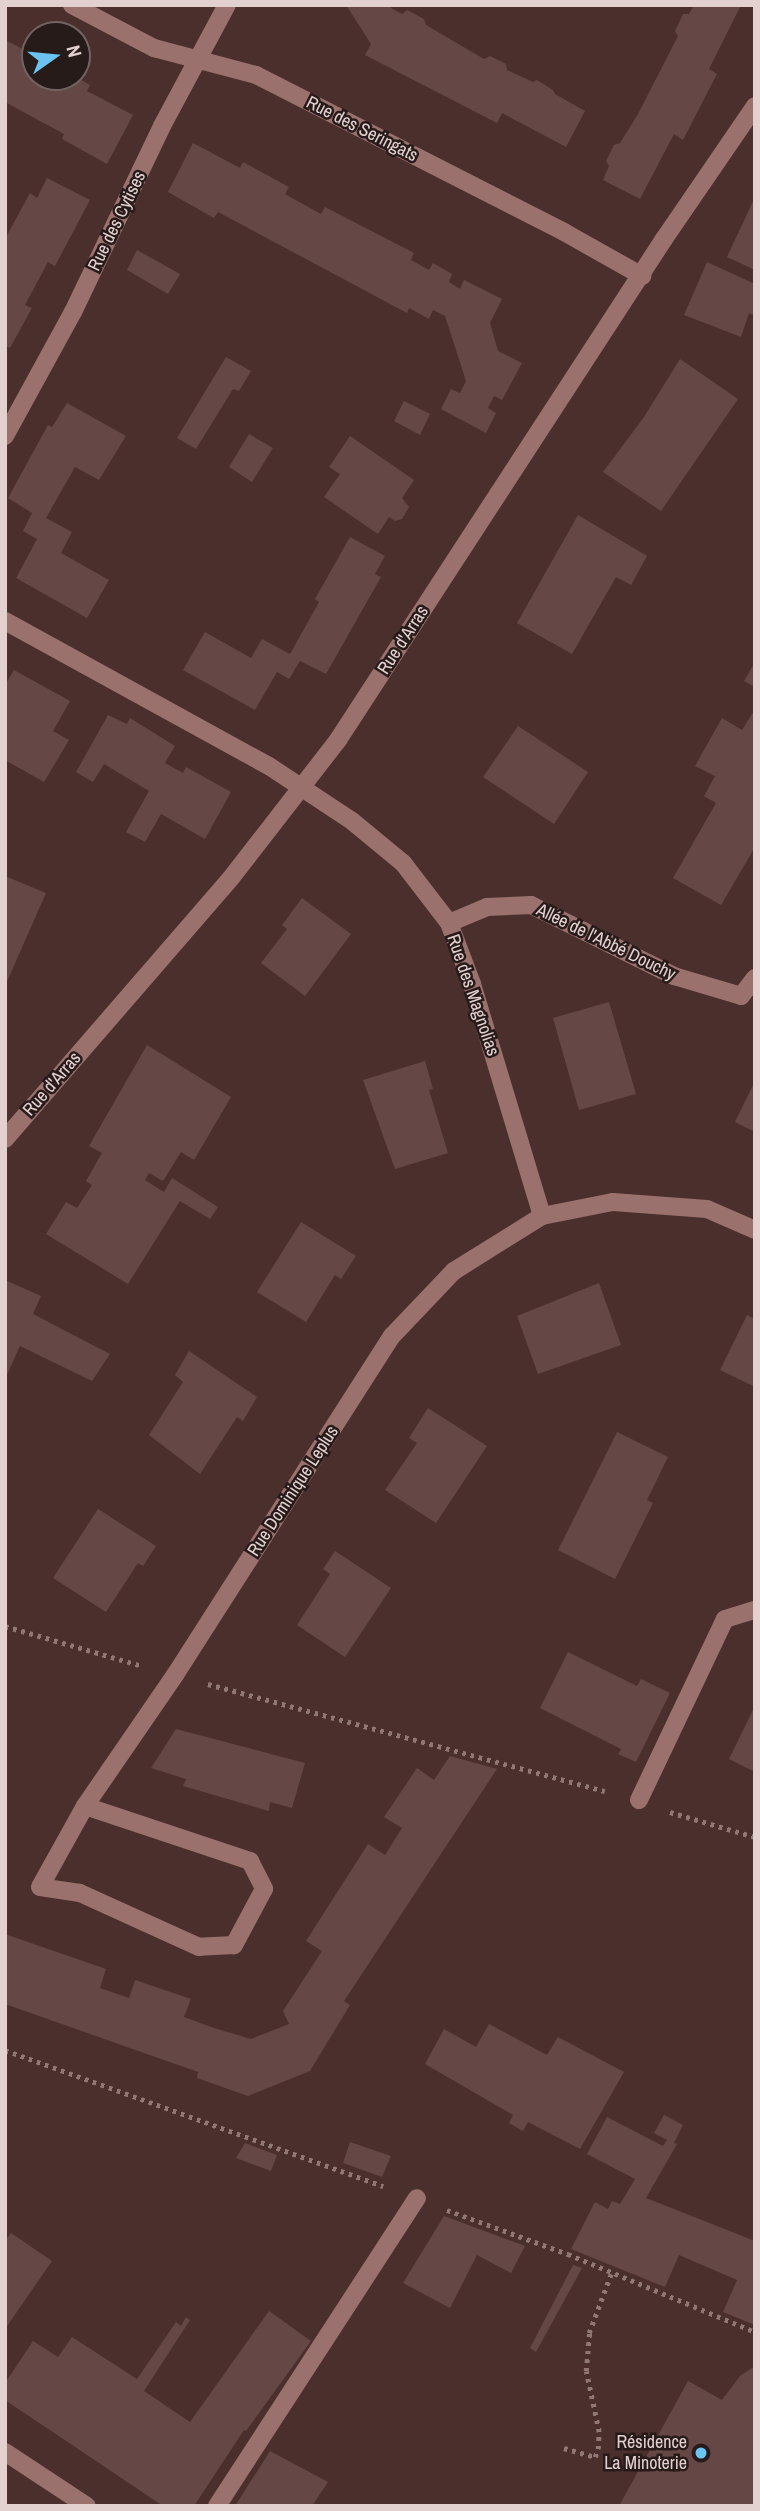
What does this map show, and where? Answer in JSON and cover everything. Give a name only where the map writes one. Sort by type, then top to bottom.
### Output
[{"type":"street","name":"Rue des Seringats","points":[[72,5],[154,48],[201,58],[256,75],[564,232],[642,276]]},
{"type":"street","name":"Rue des Cytises","points":[[5,436],[73,312],[162,126],[201,58],[227,5]]},
{"type":"street","name":"Rue d'Arras","points":[[5,1139],[231,878],[338,740],[664,239],[755,106]]},
{"type":"street","name":"Rue des Magnolias","points":[[5,621],[269,766],[352,821],[403,863],[449,923],[472,984],[542,1216]]},
{"type":"street","name":"Allée de l'Abbé Douchy","points":[[449,923],[487,907],[531,905],[674,976],[748,999],[755,978]]},
{"type":"street","points":[[542,1216],[613,1202],[707,1209],[755,1230]]},
{"type":"street","name":"Rue Dominique Leplus","points":[[85,1806],[250,1861],[264,1889],[234,1945],[200,1947],[80,1893],[40,1887],[85,1806],[175,1675],[391,1336],[454,1271],[542,1216]]},
{"type":"street","points":[[639,1800],[725,1619],[755,1610]]},
{"type":"street","points":[[217,2506],[417,2198]]},
{"type":"street","points":[[5,2452],[87,2506]]},
{"type":"path","points":[[5,1626],[175,1675],[639,1800],[755,1837]]},
{"type":"path","points":[[564,2448],[595,2457],[598,2449],[599,2432],[586,2371],[589,2333],[611,2274]]},
{"type":"building","points":[[346,5],[393,5],[391,8],[402,14],[407,10],[424,19],[426,25],[484,59],[490,56],[506,64],[507,70],[533,82],[537,80],[553,90],[555,94],[585,111],[566,147],[502,113],[497,123],[365,55],[371,44]]},
{"type":"building","points":[[694,5],[741,5],[709,69],[717,74],[683,140],[674,134],[640,199],[603,180],[609,166],[606,161],[614,145],[620,143],[638,114],[678,36],[675,31],[683,14],[689,14]]},
{"type":"building","points":[[5,40],[21,48],[21,91],[87,91],[133,115],[107,164],[62,139],[64,134],[5,102]]},
{"type":"building","points":[[193,143],[240,168],[243,162],[289,187],[285,194],[321,214],[325,207],[414,253],[411,260],[429,270],[433,263],[452,274],[449,282],[460,289],[464,280],[502,299],[490,323],[498,351],[522,363],[502,400],[494,396],[488,408],[496,413],[486,433],[441,409],[451,389],[460,393],[466,381],[445,316],[433,310],[429,319],[409,308],[407,313],[218,212],[214,218],[168,192]]},
{"type":"building","points":[[47,178],[90,200],[55,266],[48,262],[25,305],[32,308],[10,348],[5,346],[5,239],[30,193],[37,198]]},
{"type":"building","points":[[755,197],[755,270],[727,257]]},
{"type":"building","points":[[137,250],[180,274],[168,294],[127,270]]},
{"type":"building","points":[[707,262],[755,284],[755,316],[749,313],[741,337],[684,315]]},
{"type":"building","points":[[226,357],[251,371],[239,391],[233,389],[196,449],[177,438]]},
{"type":"building","points":[[680,359],[738,399],[661,511],[603,472],[644,417]]},
{"type":"building","points":[[404,401],[430,414],[420,435],[394,421]]},
{"type":"building","points":[[67,403],[126,436],[99,480],[75,467],[46,518],[72,532],[61,553],[109,580],[87,618],[16,578],[37,539],[23,531],[32,513],[8,498],[48,425],[52,427]]},
{"type":"building","points":[[249,434],[273,448],[252,482],[229,467]]},
{"type":"building","points":[[350,436],[414,480],[402,498],[409,507],[402,519],[395,521],[389,517],[378,534],[324,497],[340,474],[329,467]]},
{"type":"building","points":[[578,515],[647,556],[631,585],[616,577],[572,654],[517,623]]},
{"type":"building","points":[[350,537],[385,556],[375,574],[381,577],[326,674],[300,661],[289,679],[277,672],[255,710],[183,670],[205,632],[251,658],[262,639],[290,654],[319,602],[315,599]]},
{"type":"building","points":[[755,662],[755,687],[744,681]]},
{"type":"building","points":[[14,670],[70,701],[53,731],[69,740],[44,782],[5,760],[5,685]]},
{"type":"building","points":[[755,709],[755,847],[721,905],[673,878],[716,803],[704,796],[715,776],[695,766],[722,718],[742,730]]},
{"type":"building","points":[[108,715],[127,724],[130,718],[175,746],[165,763],[183,773],[186,767],[231,792],[205,839],[161,814],[145,842],[126,832],[149,791],[104,764],[93,782],[76,772]]},
{"type":"building","points":[[518,726],[588,772],[554,824],[483,777]]},
{"type":"building","points":[[5,876],[46,893],[5,986]]},
{"type":"building","points":[[302,898],[351,934],[305,996],[261,963],[287,929],[282,925]]},
{"type":"building","points":[[609,1002],[636,1094],[579,1110],[553,1018]]},
{"type":"building","points":[[147,1045],[231,1097],[194,1160],[181,1152],[163,1181],[149,1173],[145,1180],[164,1192],[172,1178],[218,1207],[210,1219],[180,1201],[128,1284],[46,1234],[66,1202],[77,1208],[92,1185],[86,1181],[102,1153],[89,1146]]},
{"type":"building","points":[[425,1061],[433,1089],[429,1090],[448,1153],[395,1169],[363,1080]]},
{"type":"building","points":[[755,1081],[755,1132],[735,1122]]},
{"type":"building","points":[[301,1222],[356,1256],[341,1279],[335,1275],[306,1322],[257,1292]]},
{"type":"building","points":[[5,1280],[41,1296],[33,1314],[110,1354],[92,1381],[20,1346],[5,1379]]},
{"type":"building","points":[[599,1283],[621,1345],[538,1374],[517,1316]]},
{"type":"building","points":[[747,1315],[755,1319],[755,1387],[720,1370]]},
{"type":"building","points":[[189,1351],[257,1397],[243,1421],[237,1417],[200,1474],[149,1435],[183,1382],[175,1375]]},
{"type":"building","points":[[428,1408],[487,1446],[436,1523],[385,1490],[417,1443],[409,1438]]},
{"type":"building","points":[[617,1432],[668,1457],[647,1500],[653,1503],[615,1579],[558,1550]]},
{"type":"building","points":[[98,1509],[156,1546],[143,1566],[138,1563],[106,1612],[53,1578]]},
{"type":"building","points":[[335,1551],[391,1588],[345,1657],[297,1625],[330,1574],[323,1569]]},
{"type":"building","points":[[568,1652],[637,1686],[641,1679],[670,1693],[636,1762],[618,1754],[621,1749],[540,1708]]},
{"type":"building","points":[[753,1710],[755,1711],[755,1772],[729,1759]]},
{"type":"building","points":[[176,1729],[305,1763],[292,1808],[270,1802],[269,1811],[183,1786],[186,1779],[151,1768]]},
{"type":"building","points":[[450,1756],[497,1769],[344,2001],[350,2005],[310,2071],[248,2096],[197,2078],[198,2072],[5,2004],[5,1934],[106,1969],[100,1988],[129,1998],[135,1980],[191,1999],[184,2017],[214,2028],[251,2039],[289,2024],[283,2011],[322,1951],[306,1941],[368,1844],[385,1855],[402,1828],[384,1817],[417,1768],[434,1780]]},
{"type":"building","points":[[489,2024],[547,2055],[558,2037],[624,2072],[580,2149],[528,2122],[523,2131],[509,2123],[513,2115],[425,2064],[444,2029],[476,2047]]},
{"type":"building","points":[[664,2115],[683,2125],[674,2143],[677,2144],[646,2198],[755,2241],[755,2325],[723,2312],[737,2280],[679,2255],[665,2287],[571,2249],[595,2202],[608,2209],[612,2201],[620,2204],[635,2179],[587,2154],[607,2117],[663,2146],[667,2140],[654,2133]]},
{"type":"building","points":[[350,2142],[391,2156],[382,2177],[343,2163]]},
{"type":"building","points":[[245,2143],[277,2155],[271,2171],[236,2158]]},
{"type":"building","points":[[444,2216],[525,2246],[511,2273],[477,2255],[450,2308],[403,2283]]},
{"type":"building","points":[[11,2233],[52,2261],[5,2329],[5,2241]]},
{"type":"building","points":[[573,2265],[582,2268],[536,2352],[530,2348]]},
{"type":"building","points":[[269,2311],[311,2341],[246,2431],[244,2430],[194,2506],[163,2506],[5,2400],[5,2383],[33,2341],[58,2357],[72,2337],[137,2379],[176,2322],[181,2326],[186,2317],[190,2320],[144,2391],[190,2422]]},
{"type":"building","name":"Résidence La Minoterie","points":[[755,2366],[755,2506],[619,2506],[688,2381],[722,2400],[740,2376]]},
{"type":"building","points":[[270,2451],[328,2482],[312,2506],[235,2506]]},
{"type":"place","name":"Résidence La Minoterie","points":[[701,2453]]}]
